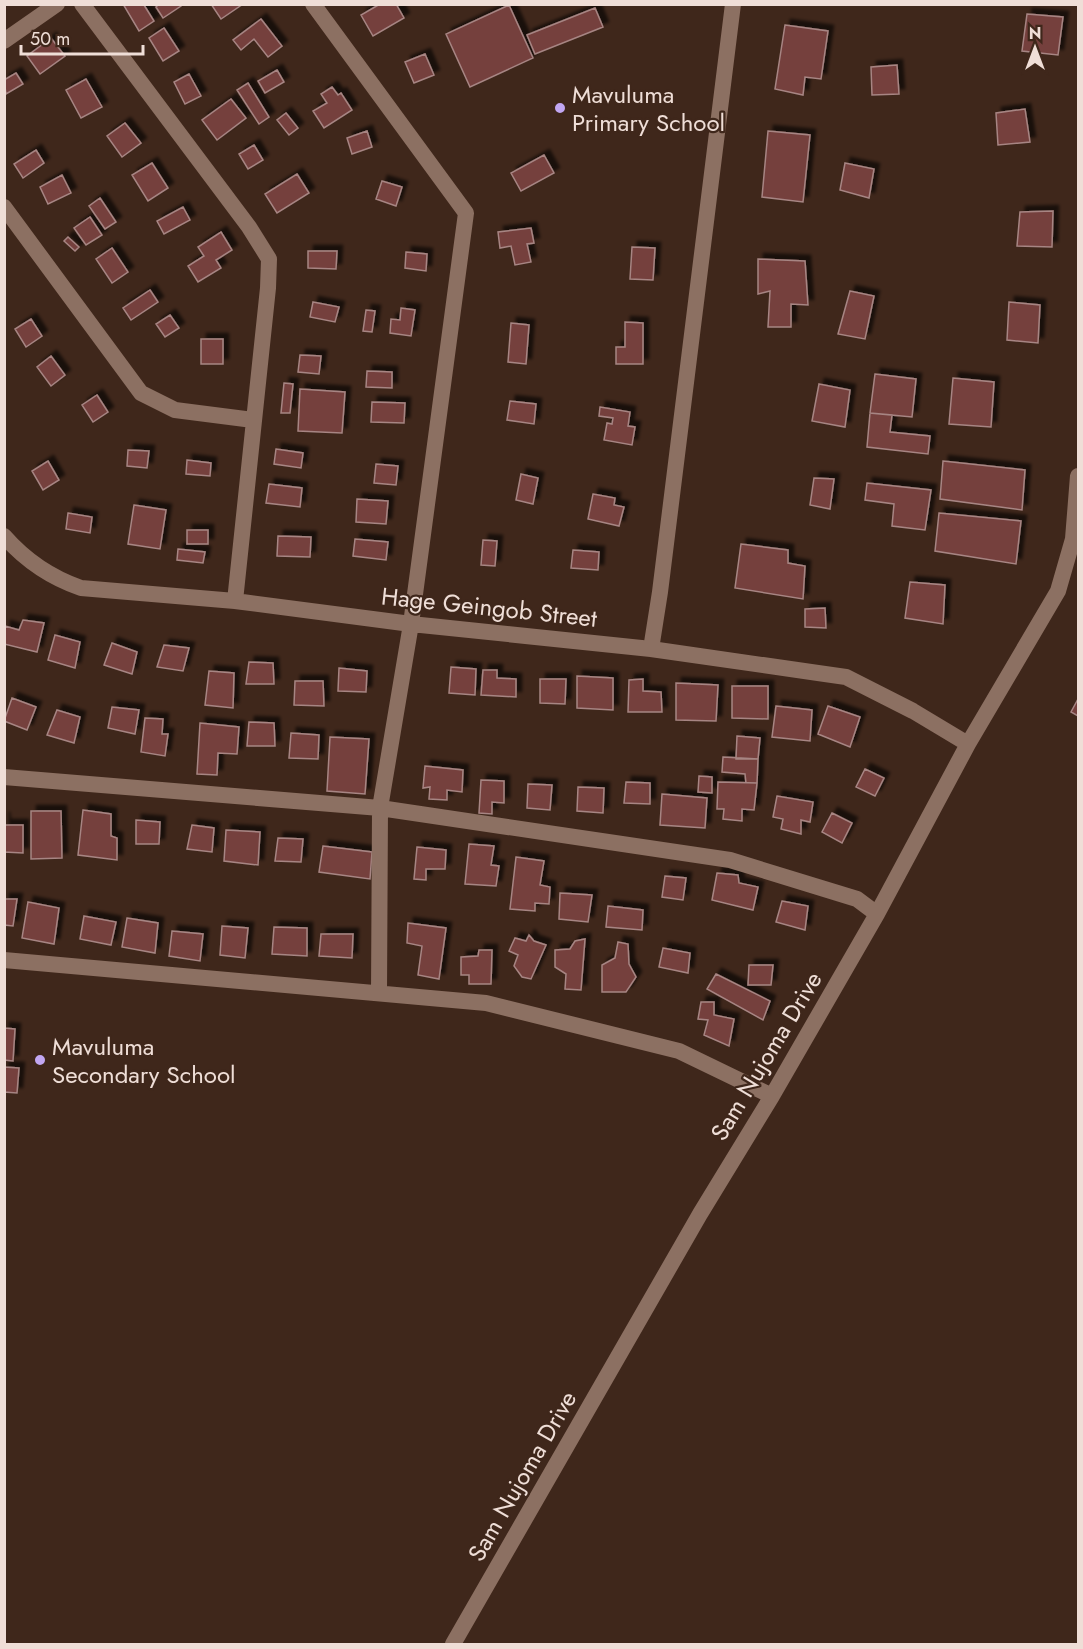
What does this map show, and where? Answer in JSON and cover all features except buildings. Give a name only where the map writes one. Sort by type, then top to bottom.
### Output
[{"type":"street","points":[[4,41],[57,4]]},
{"type":"street","points":[[82,4],[249,227],[268,259],[268,288],[235,601]]},
{"type":"street","points":[[314,4],[466,213],[411,624],[380,808],[379,993]]},
{"type":"street","points":[[651,649],[662,580],[733,4]]},
{"type":"street","points":[[4,207],[141,393],[176,410],[253,420]]},
{"type":"street","name":"Sam Nujoma Drive","points":[[453,1644],[700,1214],[878,914],[968,744],[1058,591],[1076,540],[1078,476]]},
{"type":"street","name":"Hage Geingob Street","points":[[4,536],[36,565],[61,581],[81,588],[235,601],[411,624],[651,649],[846,678],[913,711],[968,744]]},
{"type":"street","points":[[4,777],[380,808],[730,860],[857,898],[878,914]]},
{"type":"street","points":[[4,960],[486,1003],[679,1051],[772,1096]]},
{"type":"place","name":"Mavuluma Primary School","points":[[560,108]]},
{"type":"place","name":"Mavuluma Secondary School","points":[[40,1060]]}]
